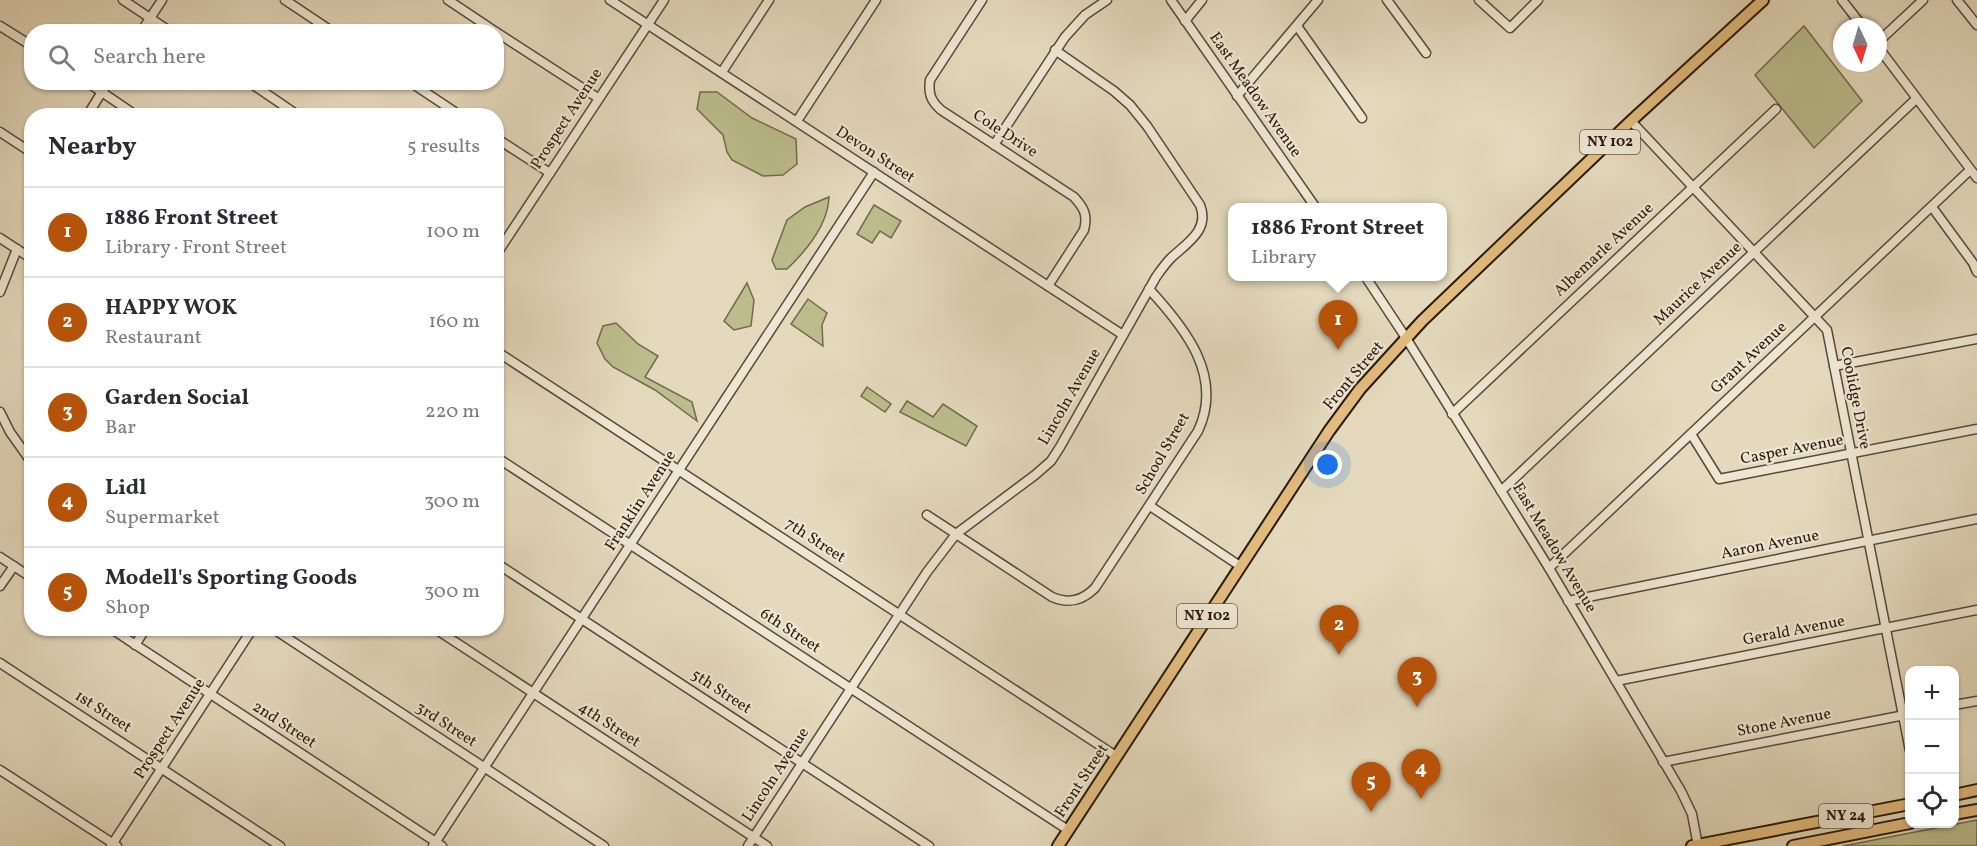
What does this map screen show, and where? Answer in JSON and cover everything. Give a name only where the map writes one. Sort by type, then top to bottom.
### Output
[{"type":"main road","name":"Front Street","points":[[1058,846],[1329,431],[1360,389],[1406,338],[1631,121],[1763,0]]},
{"type":"main road","points":[[1959,794],[1977,790]]},
{"type":"main road","name":"NY 24","points":[[1696,846],[1905,805]]},
{"type":"main road","points":[[1959,813],[1977,810]]},
{"type":"main road","name":"NY 24","points":[[1793,846],[1905,824]]},
{"type":"street","points":[[123,0],[159,24]]},
{"type":"street","points":[[146,24],[162,0]]},
{"type":"street","points":[[285,0],[321,24]]},
{"type":"street","points":[[448,0],[484,24]]},
{"type":"street","name":"Devon Street","points":[[610,0],[1123,335]]},
{"type":"street","name":"Prospect Avenue","points":[[504,240],[664,0]]},
{"type":"street","points":[[722,72],[769,0]]},
{"type":"street","points":[[797,122],[876,0]]},
{"type":"street","name":"Cole Drive","points":[[982,0],[930,80],[928,91],[941,110],[1074,197],[1085,210],[1084,230],[1048,286]]},
{"type":"street","points":[[994,145],[1065,37],[1085,15],[1107,0]]},
{"type":"street","name":"East Meadow Avenue","points":[[1171,0],[1313,203]]},
{"type":"street","points":[[1185,21],[1202,0]]},
{"type":"street","points":[[1237,96],[1318,0]]},
{"type":"street","points":[[1387,0],[1426,53]]},
{"type":"street","points":[[1479,0],[1510,28],[1538,0]]},
{"type":"street","points":[[1842,0],[1856,18]]},
{"type":"street","points":[[1887,34],[1923,0]]},
{"type":"street","points":[[1957,0],[1977,25]]},
{"type":"street","points":[[0,26],[24,41]]},
{"type":"street","points":[[1298,26],[1362,118]]},
{"type":"street","points":[[504,37],[598,98]]},
{"type":"street","name":"Lincoln Avenue","points":[[748,846],[927,572],[956,534],[1035,476],[1051,461],[1149,289],[1169,260],[1197,235],[1202,224],[1204,213],[1200,205],[1147,126],[1130,105],[1056,50]]},
{"type":"street","points":[[1887,59],[1977,178]]},
{"type":"street","points":[[99,90],[125,108]]},
{"type":"street","points":[[261,90],[287,108]]},
{"type":"street","points":[[423,90],[449,108]]},
{"type":"street","points":[[92,108],[102,92]]},
{"type":"street","name":"Maurice Avenue","points":[[1501,491],[1916,99]]},
{"type":"street","name":"Albemarle Avenue","points":[[1452,414],[1776,109]]},
{"type":"street","name":"Coolidge Drive","points":[[1631,121],[1827,330],[1885,628],[1905,711]]},
{"type":"street","points":[[0,132],[24,148]]},
{"type":"street","points":[[504,143],[550,173]]},
{"type":"street","name":"Grant Avenue","points":[[1549,568],[1970,170]]},
{"type":"street","name":"Franklin Avenue","points":[[437,845],[874,172]]},
{"type":"street","points":[[1932,207],[1974,263],[1977,272]]},
{"type":"street","points":[[0,238],[24,254]]},
{"type":"street","points":[[0,292],[17,249]]},
{"type":"street","name":"East Meadow Avenue","points":[[1368,281],[1549,568],[1663,762],[1690,809],[1696,846]]},
{"type":"street","name":"School Street","points":[[956,534],[1052,597],[1062,601],[1074,602],[1087,597],[1105,575],[1198,431],[1205,410],[1206,390],[1203,367],[1196,350],[1170,312],[1149,289]]},
{"type":"street","points":[[1834,366],[1977,339]]},
{"type":"street","name":"7th Street","points":[[504,356],[1116,756]]},
{"type":"street","points":[[0,412],[24,454]]},
{"type":"street","name":"Casper Avenue","points":[[1691,434],[1719,479],[1977,429]]},
{"type":"street","name":"6th Street","points":[[504,462],[1068,830]]},
{"type":"street","points":[[1150,506],[1240,566]]},
{"type":"street","points":[[927,515],[956,534]]},
{"type":"street","name":"Aaron Avenue","points":[[1568,601],[1977,519]]},
{"type":"street","points":[[0,557],[24,573]]},
{"type":"street","points":[[0,586],[14,566]]},
{"type":"street","name":"5th Street","points":[[504,568],[929,846]]},
{"type":"street","name":"Gerald Avenue","points":[[1616,681],[1977,610]]},
{"type":"street","name":"2nd Street","points":[[122,636],[437,845]]},
{"type":"street","points":[[135,645],[141,636]]},
{"type":"street","name":"Prospect Avenue","points":[[114,845],[248,636]]},
{"type":"street","name":"3rd Street","points":[[284,636],[604,846]]},
{"type":"street","name":"4th Street","points":[[446,636],[767,846]]},
{"type":"street","name":"1st Street","points":[[0,663],[280,846]]},
{"type":"street","points":[[1959,704],[1977,701]]},
{"type":"street","name":"Stone Avenue","points":[[1663,762],[1905,715]]},
{"type":"street","points":[[0,770],[114,845]]},
{"type":"green space","points":[[1804,26],[1833,64],[1833,72],[1840,72],[1862,101],[1814,148],[1755,75]]},
{"type":"green space","points":[[700,92],[717,92],[752,118],[796,139],[797,164],[783,175],[763,176],[732,160],[727,152],[723,135],[697,109]]},
{"type":"green space","points":[[829,197],[825,217],[815,236],[787,269],[776,269],[772,260],[787,220],[805,207]]},
{"type":"green space","points":[[874,205],[901,221],[891,238],[880,231],[872,243],[857,234]]},
{"type":"green space","points":[[747,283],[754,300],[751,326],[734,330],[724,321]]},
{"type":"green space","points":[[808,299],[827,313],[822,325],[823,346],[791,324]]},
{"type":"green space","points":[[616,323],[638,344],[658,356],[645,377],[692,402],[697,421],[655,390],[613,367],[605,359],[597,343],[603,326]]},
{"type":"green space","points":[[867,387],[891,404],[885,412],[861,396]]},
{"type":"green space","points":[[907,401],[933,417],[943,404],[977,426],[966,446],[900,412]]},
{"type":"green space","points":[[1977,820],[1977,846],[1843,846],[1936,828],[1959,828],[1959,823]]},
{"type":"place","name":"1886 Front Street","points":[[1338,350]]},
{"type":"place","name":"HAPPY WOK","points":[[1339,655]]},
{"type":"place","name":"Garden Social","points":[[1417,707]]},
{"type":"place","name":"Lidl","points":[[1421,799]]},
{"type":"place","name":"Modell's Sporting Goods","points":[[1371,812]]}]
